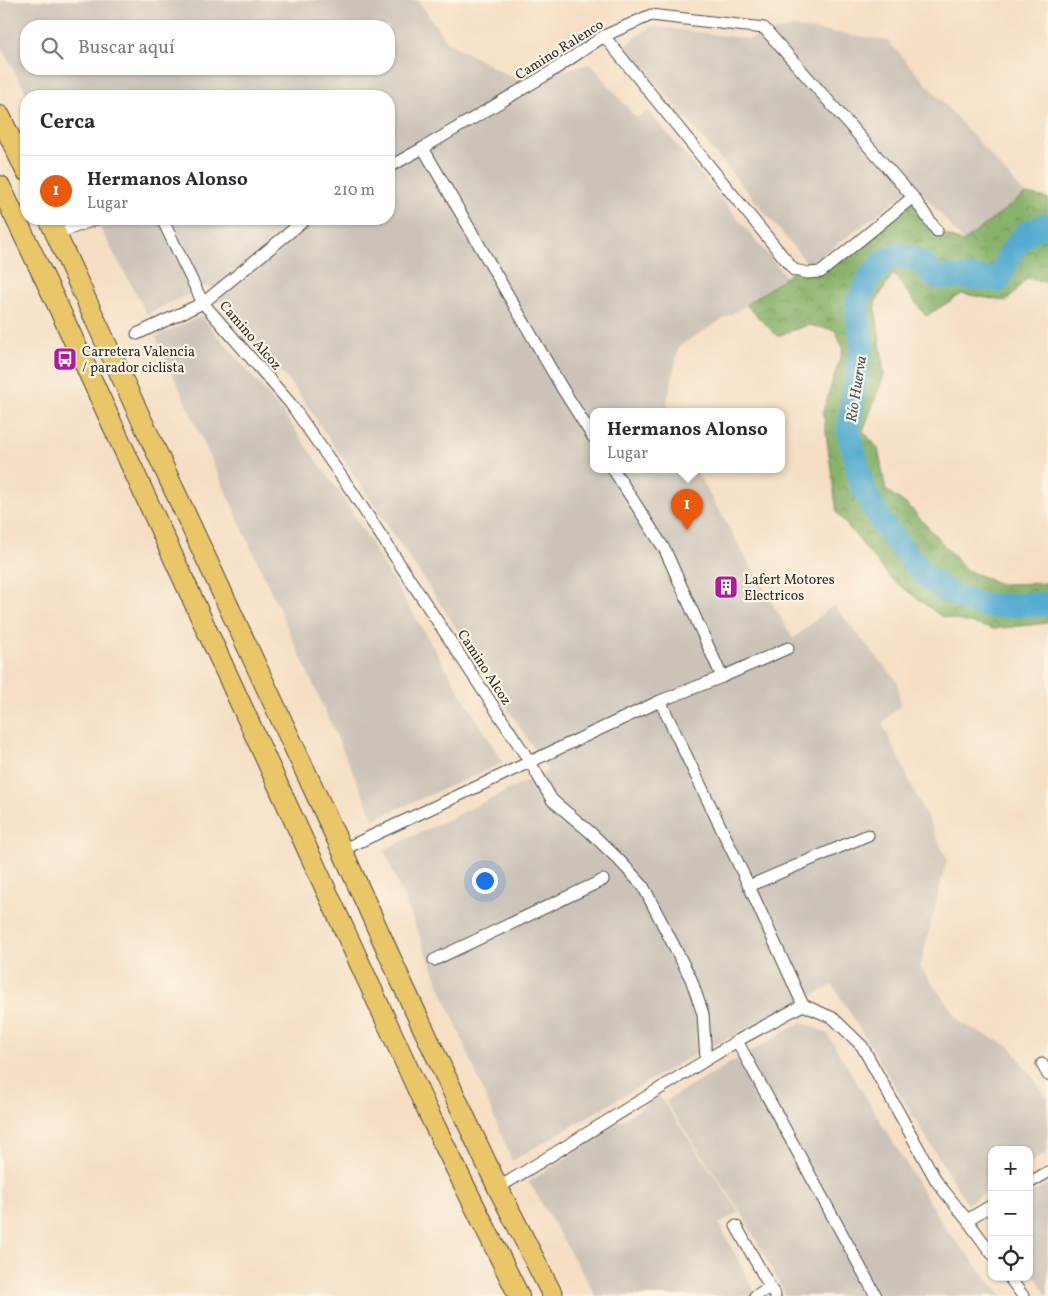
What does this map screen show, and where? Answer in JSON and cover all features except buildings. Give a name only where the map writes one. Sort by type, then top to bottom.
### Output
[{"type":"highway","points":[[0,116],[20,158]]},
{"type":"highway","points":[[0,186],[57,304],[428,1112],[519,1296]]},
{"type":"highway","points":[[53,227],[405,990],[498,1188],[553,1296]]},
{"type":"street","name":"Camino Ralenco","points":[[395,164],[546,75],[604,36],[651,15],[764,28],[913,197],[937,231]]},
{"type":"street","points":[[604,36],[794,270],[808,273],[821,272],[913,197]]},
{"type":"street","points":[[423,148],[562,388],[590,432]]},
{"type":"street","name":"Camino Alcoz","points":[[165,225],[203,303],[290,403],[353,493],[530,762],[552,800],[590,832],[643,886],[691,979],[703,1014],[706,1060]]},
{"type":"street","points":[[137,334],[203,303],[299,225]]},
{"type":"street","points":[[616,473],[665,550],[722,677]]},
{"type":"street","points":[[342,850],[660,701],[722,677],[788,648]]},
{"type":"street","points":[[660,701],[749,886],[803,1005],[833,1018],[862,1046],[937,1182],[988,1249]]},
{"type":"street","points":[[749,886],[868,834]]},
{"type":"street","points":[[434,960],[603,880]]},
{"type":"street","points":[[498,1188],[737,1041],[803,1005]]},
{"type":"street","points":[[737,1041],[876,1296]]},
{"type":"street","points":[[1042,1064],[1048,1075]]},
{"type":"street","points":[[1033,1181],[1048,1172]]},
{"type":"street","points":[[967,1220],[988,1207]]},
{"type":"street","points":[[736,1226],[773,1292],[755,1296]]},
{"type":"street","points":[[1012,1281],[1023,1296]]},
{"type":"shaded area","points":[[0,0],[418,0],[447,42],[517,80],[591,64],[636,118],[649,111],[786,277],[746,305],[679,346],[667,402],[669,408],[590,408],[590,473],[697,473],[793,639],[833,605],[898,682],[900,706],[882,723],[947,859],[920,967],[961,1023],[1011,1047],[1048,1099],[1048,1152],[1033,1161],[1033,1146],[988,1146],[988,1191],[967,1204],[833,985],[690,1057],[512,1161],[384,850],[548,771],[453,623],[300,395],[208,285],[147,314],[98,225],[395,225],[395,90],[25,90],[0,45]]},
{"type":"shaded area","points":[[651,26],[749,39],[792,27],[887,40],[1025,194],[964,242],[916,185],[809,265],[625,46]]},
{"type":"shaded area","points":[[201,316],[280,409],[344,499],[503,763],[374,819],[156,337]]},
{"type":"shaded area","points":[[802,1022],[827,1033],[945,1228],[988,1278],[988,1281],[990,1281],[1003,1296],[786,1296],[741,1212],[665,1101]]},
{"type":"shaded area","points":[[659,1096],[739,1212],[719,1224],[757,1296],[596,1296],[529,1182]]},
{"type":"shaded area","points":[[1048,1184],[1048,1296],[1033,1273],[1033,1193]]},
{"type":"green space","points":[[1025,194],[1048,198],[1048,283],[1027,278],[1007,301],[962,294],[926,316],[893,274],[875,303],[884,375],[863,431],[878,448],[886,490],[910,507],[966,570],[1001,584],[1048,583],[1048,623],[994,629],[941,616],[890,578],[837,513],[823,411],[843,349],[835,330],[808,325],[777,336],[746,305],[794,270],[821,272],[913,197],[937,231],[963,242]]},
{"type":"waterway","name":"Río Huerva","points":[[1048,224],[1026,233],[1011,252],[999,280],[936,277],[920,261],[899,254],[886,260],[870,277],[857,304],[862,345],[849,432],[863,488],[883,524],[924,575],[962,599],[986,606],[1048,604]]},
{"type":"place","name":"Carretera Valencia / parador ciclista","points":[[65,359]]},
{"type":"place","name":"Hermanos Alonso","points":[[687,530]]},
{"type":"place","name":"Lafert Motores Electricos","points":[[726,587]]}]
